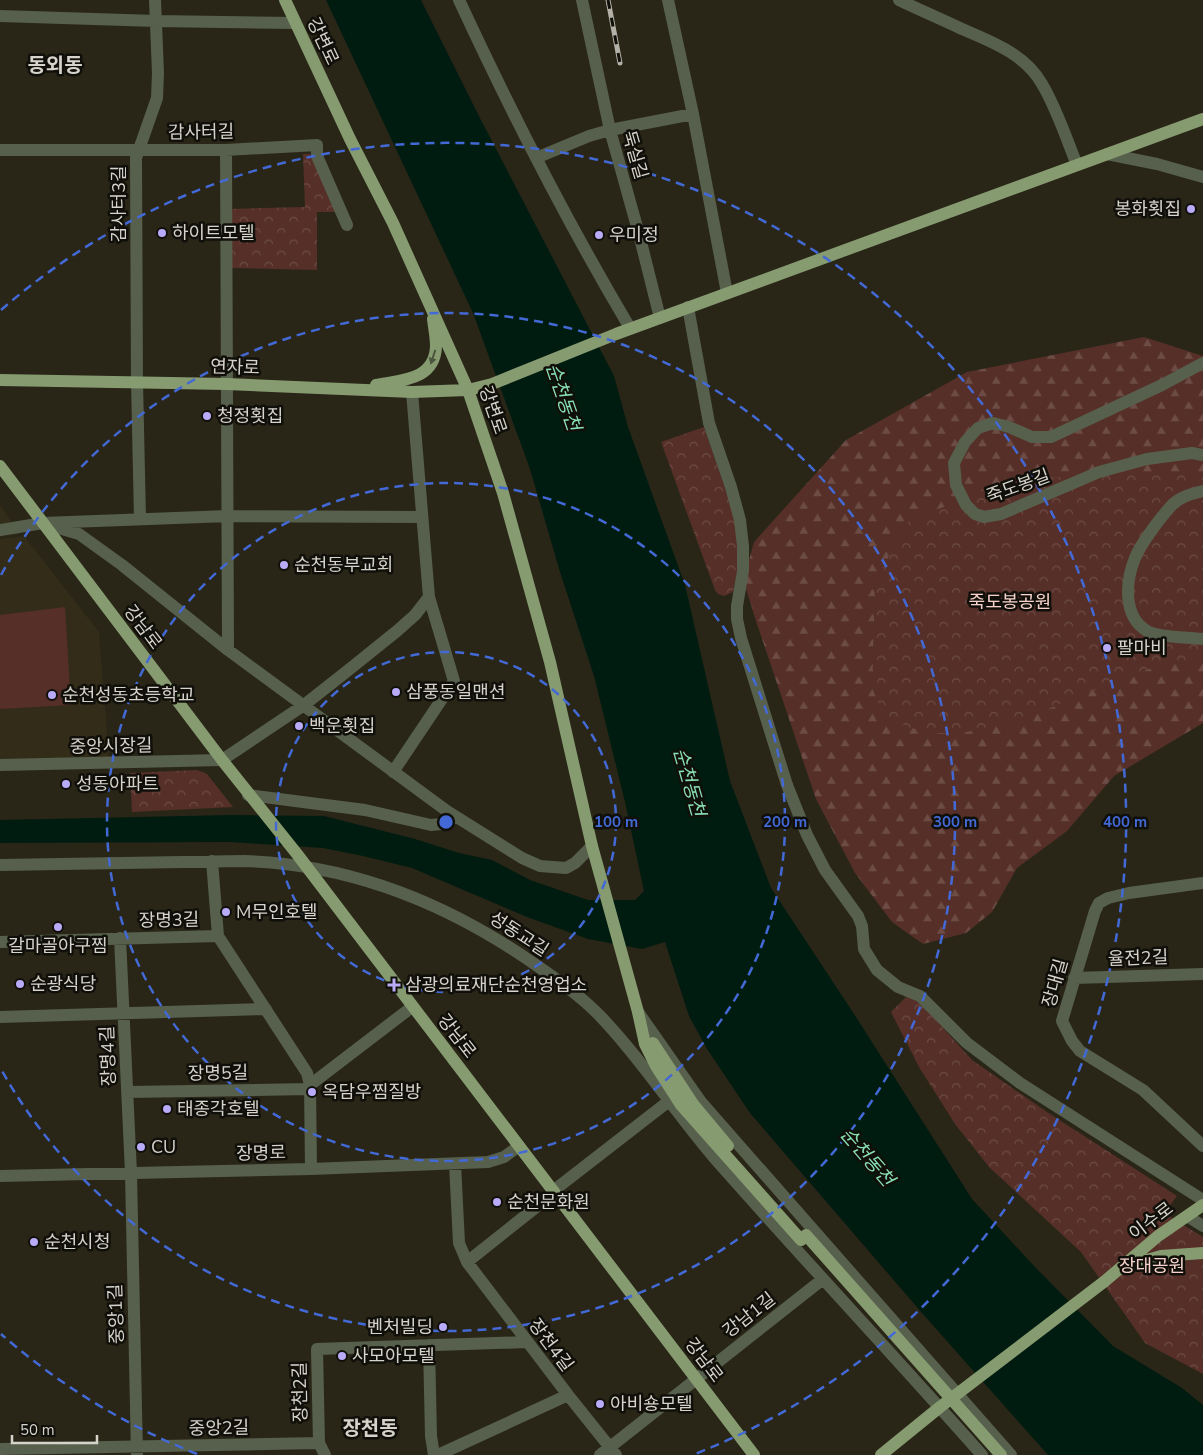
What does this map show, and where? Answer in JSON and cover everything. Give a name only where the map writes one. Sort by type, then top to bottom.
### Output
[{"type":"main road","name":"강변로","points":[[285,0],[350,139],[393,224],[468,390],[503,493],[547,653],[593,852],[638,1012]]},
{"type":"main road","name":"연자로","points":[[1,381],[227,384],[412,392],[468,390],[492,384],[630,328],[1203,119]]},
{"type":"main road","points":[[357,389],[412,378],[425,373],[432,363],[436,348],[432,309]]},
{"type":"main road","name":"강남로","points":[[0,466],[222,760],[297,854],[754,1455]]},
{"type":"main road","points":[[638,1012],[645,1044],[656,1066],[681,1105],[1001,1455]]},
{"type":"main road","points":[[638,1012],[657,1051],[692,1104],[865,1314],[931,1384],[993,1455]]},
{"type":"main road","name":"이수로","points":[[962,1390],[1121,1267],[1158,1236],[1203,1205]]},
{"type":"main road","points":[[1121,1267],[1161,1256],[1203,1254]]},
{"type":"main road","points":[[881,1455],[962,1390]]},
{"type":"street","name":"감사터3길","points":[[140,519],[136,158],[157,98],[155,0]]},
{"type":"street","points":[[459,0],[489,65],[536,158],[593,265],[630,328]]},
{"type":"street","name":"둑실길","points":[[582,0],[610,130],[660,318]]},
{"type":"street","points":[[668,0],[693,114],[727,293]]},
{"type":"street","points":[[899,0],[1001,47],[1028,66],[1042,83],[1055,108],[1077,165]]},
{"type":"street","points":[[0,16],[295,23]]},
{"type":"street","points":[[536,158],[589,136],[610,130],[693,114]]},
{"type":"street","name":"감사터길","points":[[0,150],[226,150],[317,145],[318,156],[347,225]]},
{"type":"street","points":[[226,150],[228,650]]},
{"type":"street","points":[[1107,154],[1157,164],[1203,177]]},
{"type":"street","points":[[688,307],[710,423],[740,520],[743,571],[737,606],[737,619],[741,638],[787,785],[813,848],[825,870],[858,916],[862,926],[864,949],[877,970],[898,987],[920,996],[967,1043],[1020,1083],[1203,1200]]},
{"type":"street","name":"죽도봉길","points":[[1203,363],[1162,385],[1051,437],[1032,437],[1009,426],[993,423],[978,428],[965,442],[954,463],[956,485],[966,504],[975,514],[984,517],[1001,514],[1099,472],[1147,459],[1192,453],[1203,455]]},
{"type":"street","points":[[393,772],[454,681],[430,597],[412,392]]},
{"type":"street","points":[[1203,491],[1187,495],[1173,504],[1142,544],[1132,567],[1128,590],[1130,608],[1133,615],[1146,631],[1203,639]]},
{"type":"street","points":[[0,530],[44,523],[228,516],[422,517]]},
{"type":"street","points":[[44,523],[79,534],[122,565],[228,650],[304,704],[393,772],[456,817],[522,858],[540,866],[566,868],[593,852]]},
{"type":"street","points":[[222,760],[304,704],[397,632],[430,597]]},
{"type":"street","name":"중앙시장길","points":[[0,765],[222,760]]},
{"type":"street","points":[[248,794],[365,810],[431,824],[441,824],[456,817]]},
{"type":"street","points":[[212,861],[218,936],[303,1064],[307,1073],[310,1087],[311,1169]]},
{"type":"street","name":"성동교길","points":[[0,865],[212,861],[274,862],[306,866],[343,874],[405,893],[465,920],[520,954],[580,998],[600,1016],[635,1054],[669,1101]]},
{"type":"street","name":"장대길","points":[[1203,882],[1129,892],[1108,898],[1099,903],[1062,1021],[1072,1041],[1080,1051],[1143,1090],[1203,1146]]},
{"type":"street","name":"장명3길","points":[[0,942],[218,936]]},
{"type":"street","name":"장명4길","points":[[120,938],[131,1173]]},
{"type":"street","name":"율전2길","points":[[1074,978],[1203,974]]},
{"type":"street","points":[[310,1087],[412,1007]]},
{"type":"street","points":[[0,1017],[266,1009]]},
{"type":"street","points":[[638,1012],[701,1102],[962,1390],[1011,1455]]},
{"type":"street","name":"장명5길","points":[[127,1092],[310,1087]]},
{"type":"street","points":[[669,1101],[696,1123]]},
{"type":"street","points":[[553,1191],[669,1101]]},
{"type":"street","points":[[669,1101],[721,1166],[982,1455]]},
{"type":"street","name":"장명로","points":[[0,1176],[455,1164],[488,1162],[504,1156],[519,1146]]},
{"type":"street","name":"장천4길","points":[[455,1164],[458,1236],[461,1251],[467,1262],[613,1451]]},
{"type":"street","name":"중앙1길","points":[[131,1173],[137,1451]]},
{"type":"street","points":[[467,1262],[535,1208]]},
{"type":"street","points":[[1187,1216],[1203,1226]]},
{"type":"street","name":"강남1길","points":[[696,1379],[823,1279]]},
{"type":"street","name":"장천2길","points":[[325,1455],[319,1443],[317,1349],[527,1342]]},
{"type":"street","points":[[430,1346],[431,1436],[434,1455]]},
{"type":"street","points":[[600,1455],[613,1451],[696,1379]]},
{"type":"street","points":[[438,1455],[568,1395]]},
{"type":"street","name":"중앙2길","points":[[0,1449],[137,1451],[319,1443]]},
{"type":"shaded area","points":[[0,505],[20,534],[0,537]]},
{"type":"shaded area","name":"순천성동초등학교","points":[[24,536],[99,632],[109,758],[0,762],[0,539]]},
{"type":"green space","points":[[303,154],[310,154],[337,212],[317,212],[317,270],[232,268],[230,209],[305,207]]},
{"type":"green space","points":[[1144,337],[1203,356],[1203,723],[1114,776],[1067,831],[1017,868],[992,912],[966,933],[923,944],[892,922],[855,873],[816,799],[746,589],[747,567],[754,542],[846,440],[967,372]]},
{"type":"green space","points":[[704,427],[735,517],[739,562],[733,592],[724,596],[718,594],[715,590],[661,442]]},
{"type":"green space","name":"죽도봉공원","points":[[1080,473],[1203,475],[1203,656],[1152,668],[1020,720],[962,733],[934,733],[907,727],[883,714],[872,688],[875,584],[905,523],[982,491]]},
{"type":"green space","points":[[65,607],[71,705],[0,709],[0,615]]},
{"type":"green space","points":[[197,770],[207,774],[233,807],[132,812],[130,773]]},
{"type":"green space","name":"장대공원","points":[[909,994],[935,1019],[972,1060],[1047,1112],[1177,1196],[1164,1213],[1203,1237],[1203,1374],[1145,1343],[1081,1252],[990,1168],[955,1124],[919,1067],[891,1012]]},
{"type":"water","name":"순천동천","points":[[326,0],[421,0],[614,376],[628,427],[685,585],[730,781],[771,888],[972,1199],[1035,1267],[1113,1346],[1182,1388],[1203,1405],[1203,1455],[1048,1455],[922,1313],[750,1113],[707,1049],[689,1016],[665,942],[642,949],[588,939],[527,917],[412,868],[323,848],[231,842],[0,843],[0,820],[231,815],[324,816],[415,839],[459,853],[492,860],[530,880],[588,900],[635,900],[644,891],[625,802],[594,676],[560,572],[530,469],[473,313]]},
{"type":"railway","points":[[608,0],[620,63]]},
{"type":"place","name":"봉화횟집","points":[[1191,209]]},
{"type":"place","name":"하이트모텔","points":[[162,233]]},
{"type":"place","name":"우미정","points":[[599,235]]},
{"type":"place","name":"청정횟집","points":[[207,416]]},
{"type":"place","name":"순천동부교회","points":[[284,565]]},
{"type":"place","name":"팔마비","points":[[1107,648]]},
{"type":"place","name":"삼풍동일맨션","points":[[396,692]]},
{"type":"place","name":"순천성동초등학교","points":[[52,695]]},
{"type":"place","name":"백운횟집","points":[[299,726]]},
{"type":"place","name":"성동아파트","points":[[66,784]]},
{"type":"place","name":"M무인호텔","points":[[226,912]]},
{"type":"place","name":"갈마골아구찜","points":[[58,927]]},
{"type":"place","name":"순광식당","points":[[20,984]]},
{"type":"place","name":"삼광의료재단순천영업소","points":[[394,985]]},
{"type":"place","name":"옥담우찜질방","points":[[312,1092]]},
{"type":"place","name":"태종각호텔","points":[[167,1109]]},
{"type":"place","name":"CU","points":[[141,1147]]},
{"type":"place","name":"순천문화원","points":[[497,1202]]},
{"type":"place","name":"순천시청","points":[[34,1242]]},
{"type":"place","name":"벤처빌딩","points":[[443,1327]]},
{"type":"place","name":"사모아모텔","points":[[342,1356]]},
{"type":"place","name":"아비숑모텔","points":[[600,1404]]},
{"type":"district","name":"동외동","points":[[55,65]]},
{"type":"district","name":"장천동","points":[[370,1428]]}]
